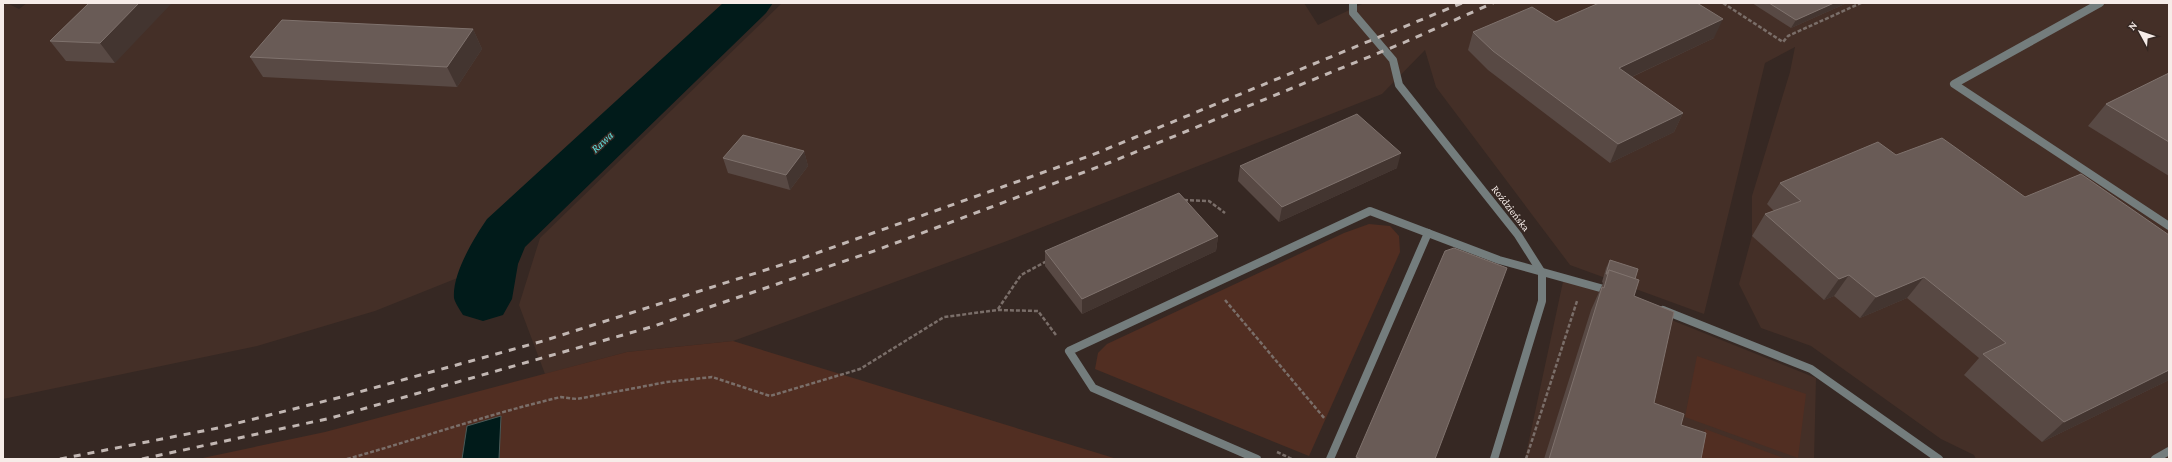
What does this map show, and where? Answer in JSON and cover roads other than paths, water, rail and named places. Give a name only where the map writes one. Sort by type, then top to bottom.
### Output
[{"type":"street","name":"Roździeńska","points":[[1353,3],[1353,13],[1393,60],[1399,85],[1518,235],[1542,273]]},
{"type":"street","points":[[2100,3],[1954,84],[2169,226]]},
{"type":"street","points":[[1257,459],[1093,388],[1069,351],[1370,211],[1499,260],[1542,273],[1583,281],[1619,294]]},
{"type":"street","points":[[1330,459],[1428,233]]},
{"type":"street","points":[[1494,459],[1542,301],[1542,273]]},
{"type":"street","points":[[1655,307],[1727,334],[1811,369],[1939,459]]},
{"type":"street","points":[[2155,459],[2169,451]]},
{"type":"water","points":[[501,416],[499,459],[462,459],[467,426]]},
{"type":"waterway","name":"Rawa","points":[[483,299],[492,257],[506,233],[750,3]]},
{"type":"railway","points":[[60,459],[218,428],[341,397],[543,341],[800,259],[1092,155],[1462,3]]},
{"type":"railway","points":[[142,459],[331,418],[651,327],[877,250],[1111,162],[1403,43],[1493,3]]}]
